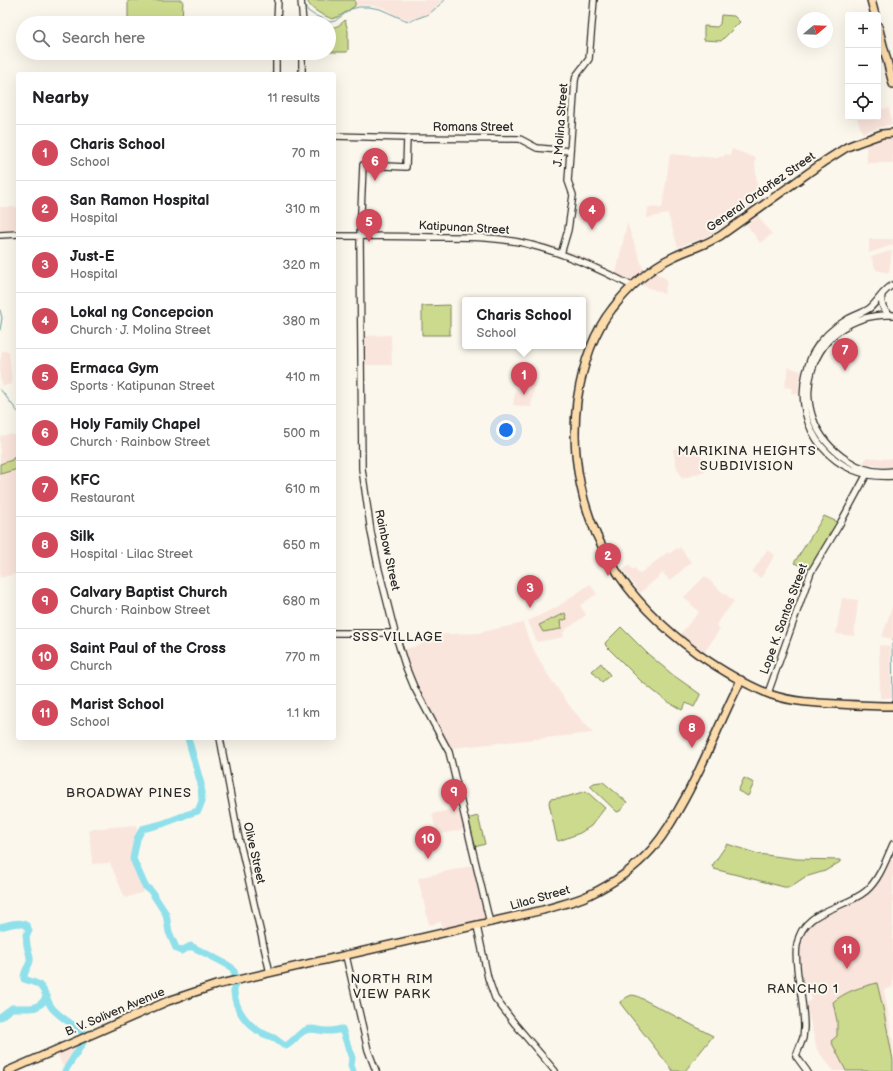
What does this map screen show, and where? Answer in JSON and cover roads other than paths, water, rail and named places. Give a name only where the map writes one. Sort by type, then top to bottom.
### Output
[{"type":"main road","points":[[871,0],[874,12]]},
{"type":"main road","points":[[881,38],[893,84]]},
{"type":"main road","name":"General Ordoñez Street","points":[[893,133],[874,137],[847,147],[720,236],[662,263],[632,286],[613,307],[604,320],[589,353],[581,380],[575,435],[577,463],[583,498],[596,531],[611,563],[642,605],[659,622],[716,667],[768,693],[805,702],[893,706]]},
{"type":"main road","name":"Lilac Street","points":[[237,980],[543,910],[585,897],[620,878],[651,850],[673,820],[692,784],[741,680]]},
{"type":"main road","name":"B. V. Soliven Avenue","points":[[8,1071],[168,1001],[216,985],[237,980]]},
{"type":"street","points":[[277,16],[278,0]]},
{"type":"street","points":[[301,0],[302,16]]},
{"type":"street","name":"J. Molina Street","points":[[561,254],[568,230],[572,195],[568,181],[575,81],[589,59],[594,0]]},
{"type":"street","points":[[276,60],[276,72]]},
{"type":"street","points":[[302,60],[302,72]]},
{"type":"street","name":"Romans Street","points":[[336,136],[520,139],[537,148],[570,151]]},
{"type":"street","name":"Rainbow Street","points":[[407,138],[406,167],[362,165],[360,236],[362,469],[371,532],[395,633],[414,687],[449,752],[490,923]]},
{"type":"street","points":[[0,235],[16,234]]},
{"type":"street","name":"Katipunan Street","points":[[336,236],[496,238],[531,245],[561,254],[593,266],[632,286]]},
{"type":"street","points":[[893,283],[870,308],[834,329],[822,341],[813,353],[809,362],[804,386],[803,401],[810,427],[817,440],[827,452],[839,462],[854,470],[878,476],[893,476]]},
{"type":"street","points":[[882,295],[882,306],[884,310],[892,315]]},
{"type":"street","points":[[892,315],[876,315],[865,318],[836,332],[818,354],[812,371],[809,398],[814,422],[820,435],[841,456],[867,473],[893,471]]},
{"type":"street","name":"Lope K. Santos Street","points":[[768,693],[811,572],[841,522],[867,473]]},
{"type":"street","points":[[336,633],[395,633]]},
{"type":"street","name":"Olive Street","points":[[220,740],[238,834],[270,973]]},
{"type":"street","points":[[807,1071],[796,1056],[803,1038],[804,1027],[796,949],[798,938],[807,924],[817,915],[861,895],[868,889],[878,875],[893,844]]},
{"type":"street","points":[[477,926],[488,978],[495,998],[514,1024],[554,1071]]},
{"type":"street","points":[[346,956],[368,1050],[376,1071]]},
{"type":"waterway","points":[[304,0],[308,11],[316,16]]},
{"type":"waterway","points":[[336,20],[351,9],[369,7],[380,9],[410,21],[429,14],[445,0]]},
{"type":"waterway","points":[[0,310],[2,318],[0,330]]},
{"type":"waterway","points":[[0,389],[16,409]]},
{"type":"waterway","points":[[892,644],[893,701]]},
{"type":"waterway","points":[[185,815],[198,811],[202,801],[201,784],[189,740]]},
{"type":"waterway","points":[[183,816],[162,824],[142,829],[137,839],[133,859],[145,886],[151,891],[166,914],[169,932],[176,948],[181,951],[191,946],[230,966],[234,971],[235,977],[235,998],[239,1010],[243,1016],[251,1026],[286,1046],[307,1030],[313,1029],[334,1031],[342,1029],[352,1058],[351,1066],[353,1071]]},
{"type":"waterway","points":[[0,927],[17,923],[21,923],[27,927],[29,931],[26,935],[27,947],[30,961],[24,974],[24,979],[34,982],[42,987],[53,1009],[84,1033],[84,1041],[65,1071]]},
{"type":"waterway","points":[[0,1017],[12,1008],[36,1007],[42,1003],[47,996]]},
{"type":"place","name":"Holy Family Chapel","points":[[375,181]]},
{"type":"place","name":"Lokal ng Concepcion","points":[[592,230]]},
{"type":"place","name":"Ermaca Gym","points":[[369,242]]},
{"type":"place","name":"KFC","points":[[845,371]]},
{"type":"place","name":"Charis School","points":[[524,395]]},
{"type":"place","name":"San Ramon Hospital","points":[[608,576]]},
{"type":"place","name":"Just-E","points":[[530,608]]},
{"type":"place","name":"Silk","points":[[692,748]]},
{"type":"place","name":"Calvary Baptist Church","points":[[454,812]]},
{"type":"place","name":"Saint Paul of the Cross","points":[[428,859]]},
{"type":"place","name":"Marist School","points":[[847,969]]},
{"type":"district","name":"MARIKINA HEIGHTS SUBDIVISION","points":[[747,458]]},
{"type":"district","name":"SSS VILLAGE","points":[[398,637]]},
{"type":"district","name":"BROADWAY PINES","points":[[129,793]]},
{"type":"district","name":"NORTH RIM VIEW PARK","points":[[392,986]]},
{"type":"district","name":"RANCHO 1","points":[[803,989]]}]
